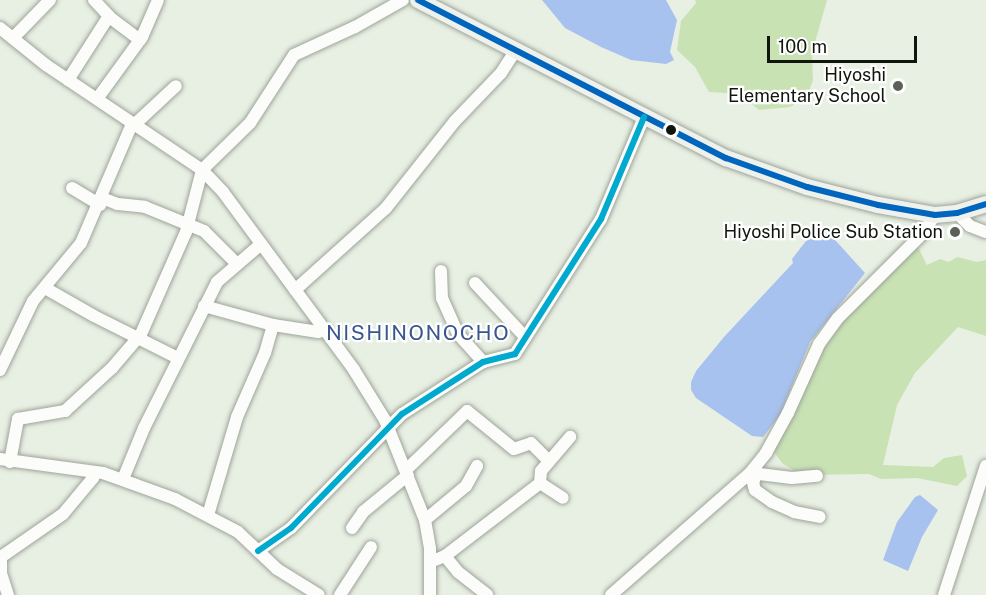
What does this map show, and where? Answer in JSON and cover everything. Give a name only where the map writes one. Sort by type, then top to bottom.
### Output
[{"type":"main road","points":[[418,0],[726,158],[807,187],[878,206],[935,215],[957,213],[986,204]]},
{"type":"street","points":[[13,38],[51,0]]},
{"type":"street","points":[[94,0],[109,16],[140,40]]},
{"type":"street","points":[[97,99],[140,40],[158,0]]},
{"type":"street","points":[[319,595],[277,569],[238,532],[208,515],[123,479],[94,472],[5,460],[18,419],[65,411],[112,368],[138,339],[188,223],[202,170],[250,123],[294,55],[355,27],[403,0]]},
{"type":"street","points":[[68,80],[109,16]]},
{"type":"street","points":[[0,28],[68,80],[202,170],[223,192],[354,370],[388,426],[425,520],[430,562],[430,595]]},
{"type":"street","points":[[296,290],[386,208],[455,122],[501,73],[516,50]]},
{"type":"street","points":[[0,370],[24,319],[45,288],[81,243],[101,202],[133,124],[176,86]]},
{"type":"street","points":[[258,551],[291,528],[388,426],[433,392],[483,362],[515,354],[601,219],[644,117]]},
{"type":"street","points":[[72,188],[101,202],[145,207],[188,223],[216,240],[236,262]]},
{"type":"street","points":[[957,213],[970,226],[986,232]]},
{"type":"street","points":[[611,595],[753,473],[788,412],[819,344],[838,318],[923,233],[935,215]]},
{"type":"street","points":[[123,479],[178,358],[217,282],[236,262],[261,244]]},
{"type":"street","points":[[441,271],[442,298],[458,334],[483,362]]},
{"type":"street","points":[[475,284],[525,338]]},
{"type":"street","points":[[45,288],[138,339],[178,358]]},
{"type":"street","points":[[204,306],[273,325],[318,332],[323,328]]},
{"type":"street","points":[[208,515],[237,417],[265,353],[273,325]]},
{"type":"street","points":[[352,528],[363,512],[407,473],[466,411],[514,449],[531,443],[549,462]]},
{"type":"street","points":[[430,562],[445,556],[540,483],[541,471],[570,437]]},
{"type":"street","points":[[425,520],[466,486],[477,466]]},
{"type":"street","points":[[944,595],[986,466]]},
{"type":"street","points":[[8,595],[1,573],[1,557],[63,514],[93,478],[94,472]]},
{"type":"street","points":[[753,473],[792,478],[817,476]]},
{"type":"street","points":[[753,473],[755,490],[772,502],[794,513],[820,517]]},
{"type":"street","points":[[540,483],[563,498]]},
{"type":"street","points":[[340,595],[371,547]]},
{"type":"street","points":[[445,556],[458,572],[487,595]]},
{"type":"green space","points":[[695,0],[827,0],[812,53],[813,80],[807,97],[790,107],[759,110],[740,94],[709,92],[695,67],[677,50],[681,21],[696,3]]},
{"type":"green space","points":[[917,245],[927,265],[940,259],[949,262],[957,257],[977,262],[986,260],[986,336],[958,327],[915,373],[897,405],[883,465],[933,467],[944,458],[962,455],[967,476],[957,486],[917,478],[881,479],[869,474],[801,475],[782,463],[774,452],[827,341],[837,325]]},
{"type":"water","points":[[542,0],[666,0],[677,20],[670,52],[674,60],[666,64],[631,60],[601,47],[565,28]]},
{"type":"water","points":[[827,231],[865,273],[810,342],[780,415],[763,437],[752,436],[696,398],[691,390],[691,382],[696,371],[724,337],[793,263],[792,259],[806,241]]},
{"type":"water","points":[[920,495],[938,510],[922,537],[908,571],[883,560],[897,522],[915,497]]},
{"type":"transit line","points":[[418,0],[726,158],[807,187],[878,205],[935,215],[957,213],[986,204]]},
{"type":"transit line","points":[[258,551],[291,528],[402,414],[483,362],[515,354],[601,219],[644,117]]},
{"type":"place","name":"Hiyoshi Elementary School","points":[[898,86]]},
{"type":"place","name":"Hiyoshi Police Sub Station","points":[[955,232]]},
{"type":"district","name":"NISHINONOCHO","points":[[418,333]]}]
